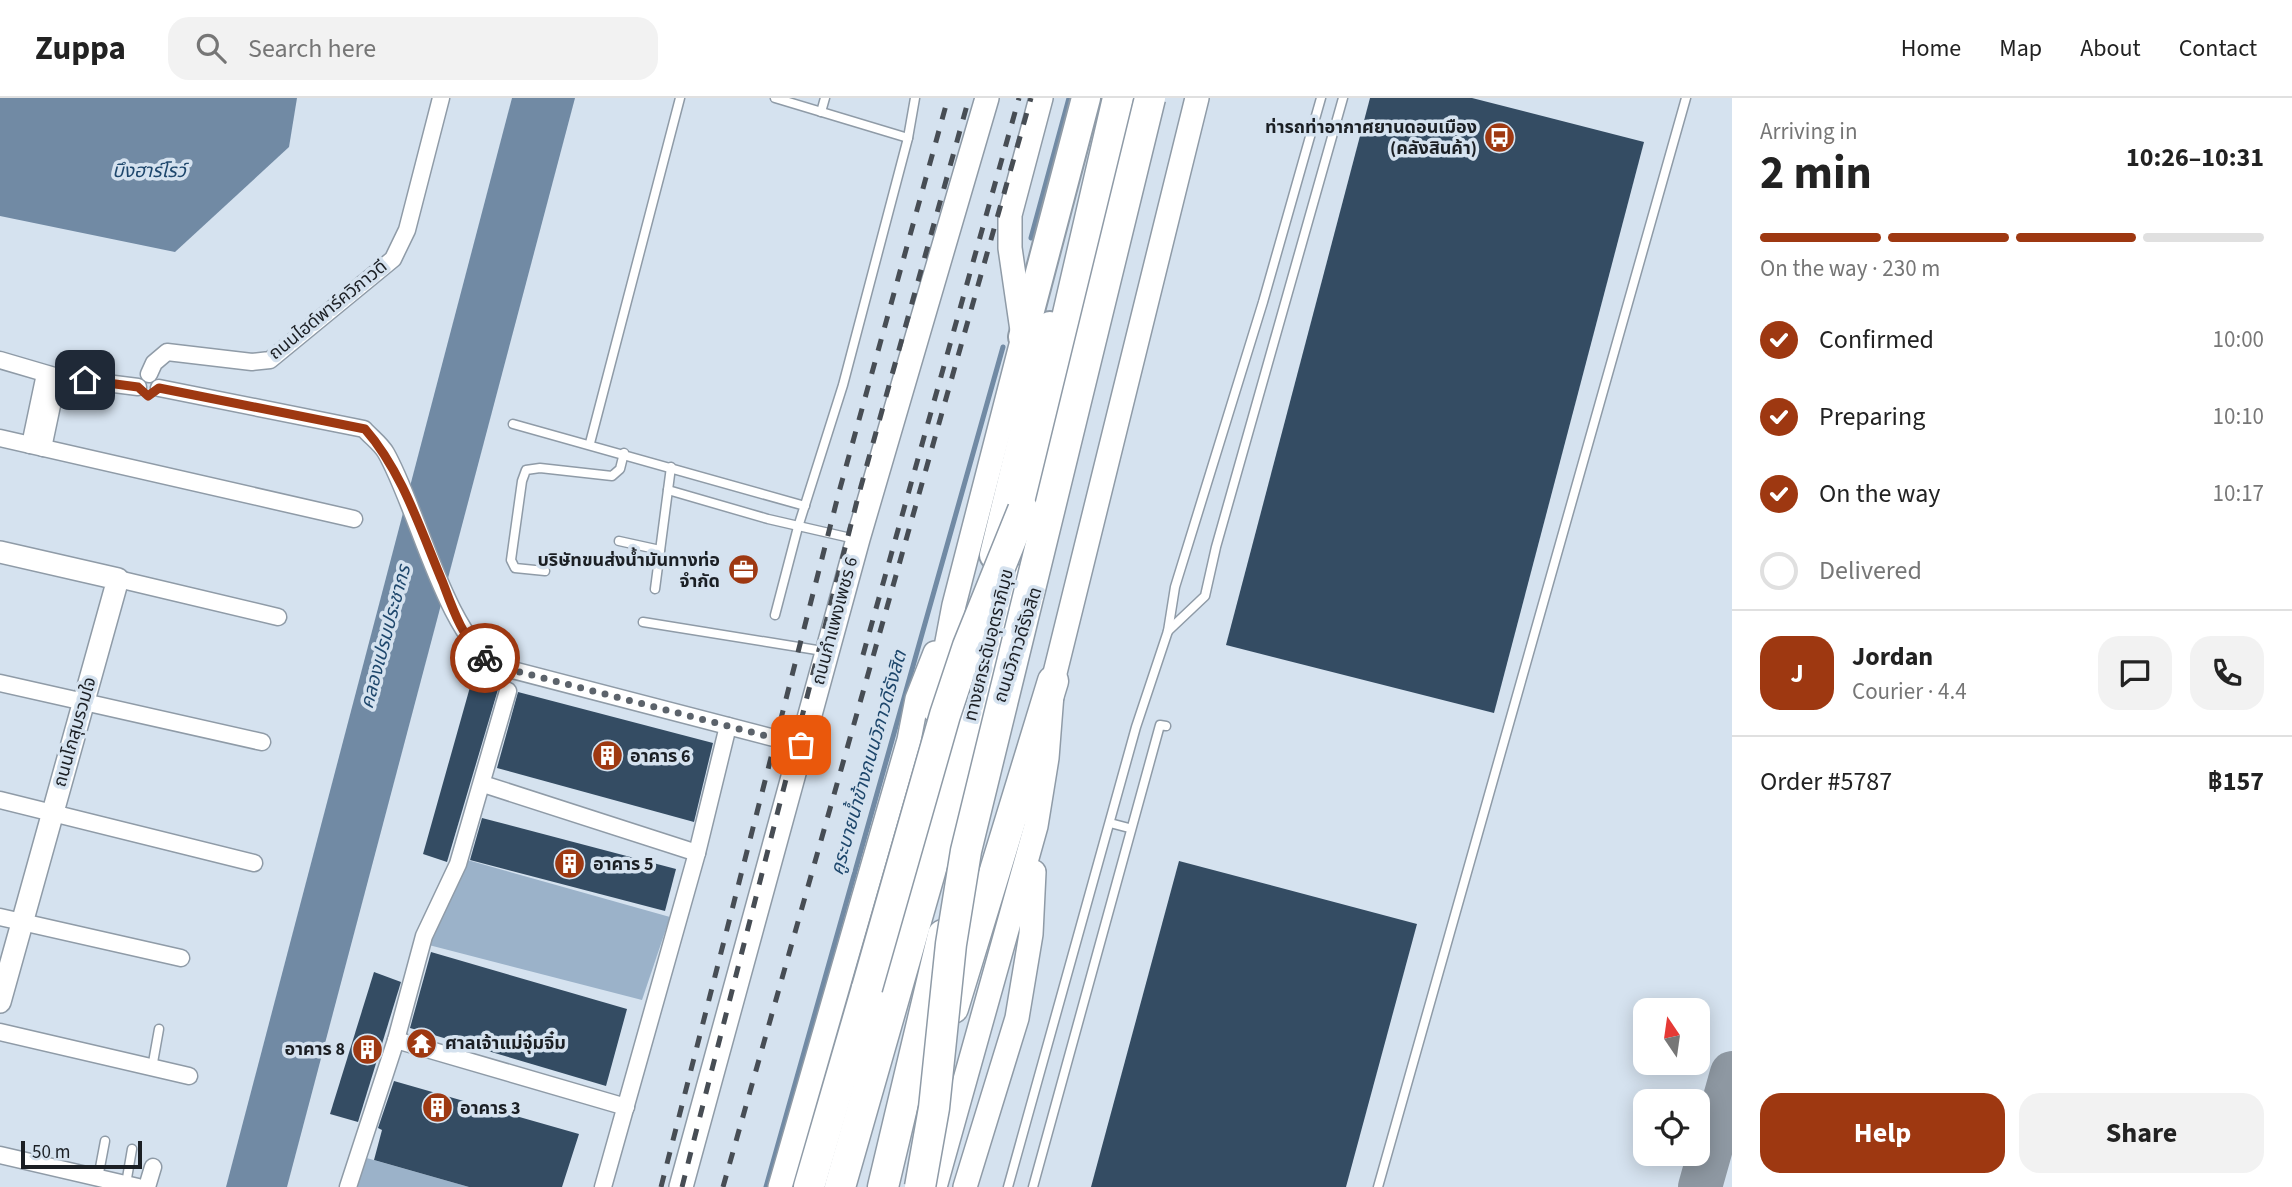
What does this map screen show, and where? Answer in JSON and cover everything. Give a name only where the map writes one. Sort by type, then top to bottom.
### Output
[{"type":"highway","points":[[1023,337],[1086,98]]},
{"type":"highway","points":[[827,1187],[967,666],[1104,98]]},
{"type":"highway","name":"ทางยกระดับอุตราภิมุข","points":[[840,1187],[946,816],[1023,509],[1118,98]]},
{"type":"highway","name":"ทางยกระดับอุตราภิมุข","points":[[883,1187],[935,964],[966,851],[1150,98]]},
{"type":"highway","name":"ถนนวิภาวดีรังสิต","points":[[855,1187],[932,903],[1055,536],[1160,98]]},
{"type":"highway","points":[[809,1187],[945,715],[968,646],[1023,509]]},
{"type":"highway","points":[[906,1187],[961,976],[1053,681]]},
{"type":"highway","name":"ทางยกระดับอุตราภิมุข","points":[[919,1187],[934,1108],[951,944],[966,851]]},
{"type":"main road","name":"ถนนกำแพงเพชร 6","points":[[681,1187],[858,539],[986,98]]},
{"type":"main road","points":[[798,1187],[937,700],[954,605],[1023,337],[1010,248],[1010,215],[1041,98]]},
{"type":"main road","points":[[935,1187],[1036,826],[1047,758],[1053,681],[1197,98]]},
{"type":"main road","points":[[780,1187],[909,740],[918,699],[954,605]]},
{"type":"main road","points":[[965,1187],[1017,1018],[1031,934],[1036,826]]},
{"type":"street","name":"ถนนไฮด์พาร์ควิภาวดี","points":[[149,374],[154,363],[167,352],[252,362],[270,360],[393,259],[407,230],[441,98]]},
{"type":"street","points":[[0,360],[52,375],[138,387],[148,396],[159,388],[337,421],[365,429],[385,452],[457,619],[476,650],[489,661],[497,666],[801,745]]},
{"type":"street","points":[[138,387],[140,378],[149,374],[158,379],[159,388]]},
{"type":"street","points":[[36,447],[52,375]]},
{"type":"street","points":[[0,438],[354,519]]},
{"type":"street","points":[[0,552],[278,617]]},
{"type":"street","name":"ถนนโกสุมรวมใจ","points":[[0,1002],[118,579]]},
{"type":"street","points":[[0,683],[262,742]]},
{"type":"street","points":[[348,1187],[396,1040],[424,936],[452,880],[483,784],[508,691]]},
{"type":"street","points":[[603,1187],[697,853],[728,726]]},
{"type":"street","points":[[483,784],[697,853]]},
{"type":"street","points":[[0,800],[254,863]]},
{"type":"street","points":[[0,917],[181,958]]},
{"type":"street","points":[[0,1032],[189,1076]]},
{"type":"street","points":[[396,1040],[626,1107]]},
{"type":"street","points":[[0,1155],[97,1182],[132,1186]]},
{"type":"street","points":[[147,1187],[153,1167]]},
{"type":"lane","points":[[590,443],[680,98]]},
{"type":"lane","points":[[775,98],[908,138]]},
{"type":"lane","points":[[821,112],[825,98]]},
{"type":"lane","points":[[775,615],[798,527],[843,384],[908,138],[915,98]]},
{"type":"lane","points":[[1008,1187],[1136,727],[1168,631],[1175,587],[1263,302],[1321,98]]},
{"type":"lane","points":[[1168,631],[1205,596],[1234,482],[1343,98]]},
{"type":"lane","points":[[1378,1187],[1686,98]]},
{"type":"lane","points":[[513,424],[590,443],[805,506]]},
{"type":"lane","points":[[545,571],[515,568],[511,560],[522,481],[526,470],[540,468],[612,476],[620,469],[624,453]]},
{"type":"lane","points":[[655,589],[671,467]]},
{"type":"lane","points":[[668,490],[798,527],[858,539]]},
{"type":"lane","points":[[620,541],[660,550]]},
{"type":"lane","points":[[643,622],[827,652]]},
{"type":"lane","points":[[1032,1187],[1129,828],[1160,725],[1166,726]]},
{"type":"lane","points":[[1110,823],[1129,828]]},
{"type":"lane","points":[[152,1068],[159,1029]]},
{"type":"lane","points":[[97,1182],[105,1141]]},
{"type":"lane","points":[[132,1149],[132,1186]]},
{"type":"shaded area","points":[[464,859],[670,917],[642,1000],[425,944]]},
{"type":"shaded area","points":[[363,1157],[469,1187],[355,1187]]},
{"type":"water","name":"บึงฮาร์โรว์","points":[[0,98],[297,98],[289,147],[175,252],[0,216]]},
{"type":"water","name":"คลองเปรมประชากร","points":[[512,98],[575,98],[287,1187],[226,1187]]},
{"type":"building","points":[[1370,98],[1472,98],[1644,142],[1494,713],[1226,645]]},
{"type":"building","points":[[472,680],[499,686],[447,862],[423,854]]},
{"type":"building","name":"อาคาร 6","points":[[518,692],[713,743],[694,822],[497,768]]},
{"type":"building","name":"อาคาร 5","points":[[482,818],[676,869],[665,911],[470,860]]},
{"type":"building","points":[[1179,861],[1417,924],[1346,1187],[1091,1187]]},
{"type":"building","points":[[431,952],[627,1009],[606,1086],[410,1028]]},
{"type":"building","name":"อาคาร 8","points":[[374,972],[401,982],[358,1122],[330,1114]]},
{"type":"building","name":"อาคาร 3","points":[[394,1081],[579,1134],[562,1187],[469,1187],[374,1160],[382,1130],[378,1128]]},
{"type":"waterway","name":"คูระบายน้ำข้างถนนวิภาวดีรังสิต","points":[[1031,238],[1069,98]]},
{"type":"waterway","name":"คูระบายน้ำข้างถนนวิภาวดีรังสิต","points":[[766,1187],[1003,347]]},
{"type":"taxiway","points":[[1700,1187],[1732,1073]]},
{"type":"railway","points":[[661,1187],[839,492],[948,98]]},
{"type":"railway","points":[[682,1187],[858,497],[969,98]]},
{"type":"railway","points":[[863,655],[1019,98]]},
{"type":"railway","points":[[723,1187],[1031,98]]},
{"type":"way so far","points":[[485,658],[497,666],[801,745]]},
{"type":"place","name":"ท่ารถท่าอากาศยานดอนเมือง (คลังสินค้า)","points":[[1500,137]]},
{"type":"place","name":"บริษัทขนส่งน้ำมันทางท่อ จำกัด","points":[[743,570]]},
{"type":"place","name":"อาคาร 6","points":[[607,756]]},
{"type":"place","name":"อาคาร 5","points":[[570,864]]},
{"type":"place","name":"ศาลเจ้าแม่จุ๋มจิ๋ม","points":[[422,1043]]},
{"type":"place","name":"อาคาร 8","points":[[368,1049]]},
{"type":"place","name":"อาคาร 3","points":[[437,1108]]},
{"type":"route","points":[[85,380],[138,387],[148,396],[153,395],[159,388],[337,421],[365,429],[385,452],[457,619],[476,650],[485,658]]}]
